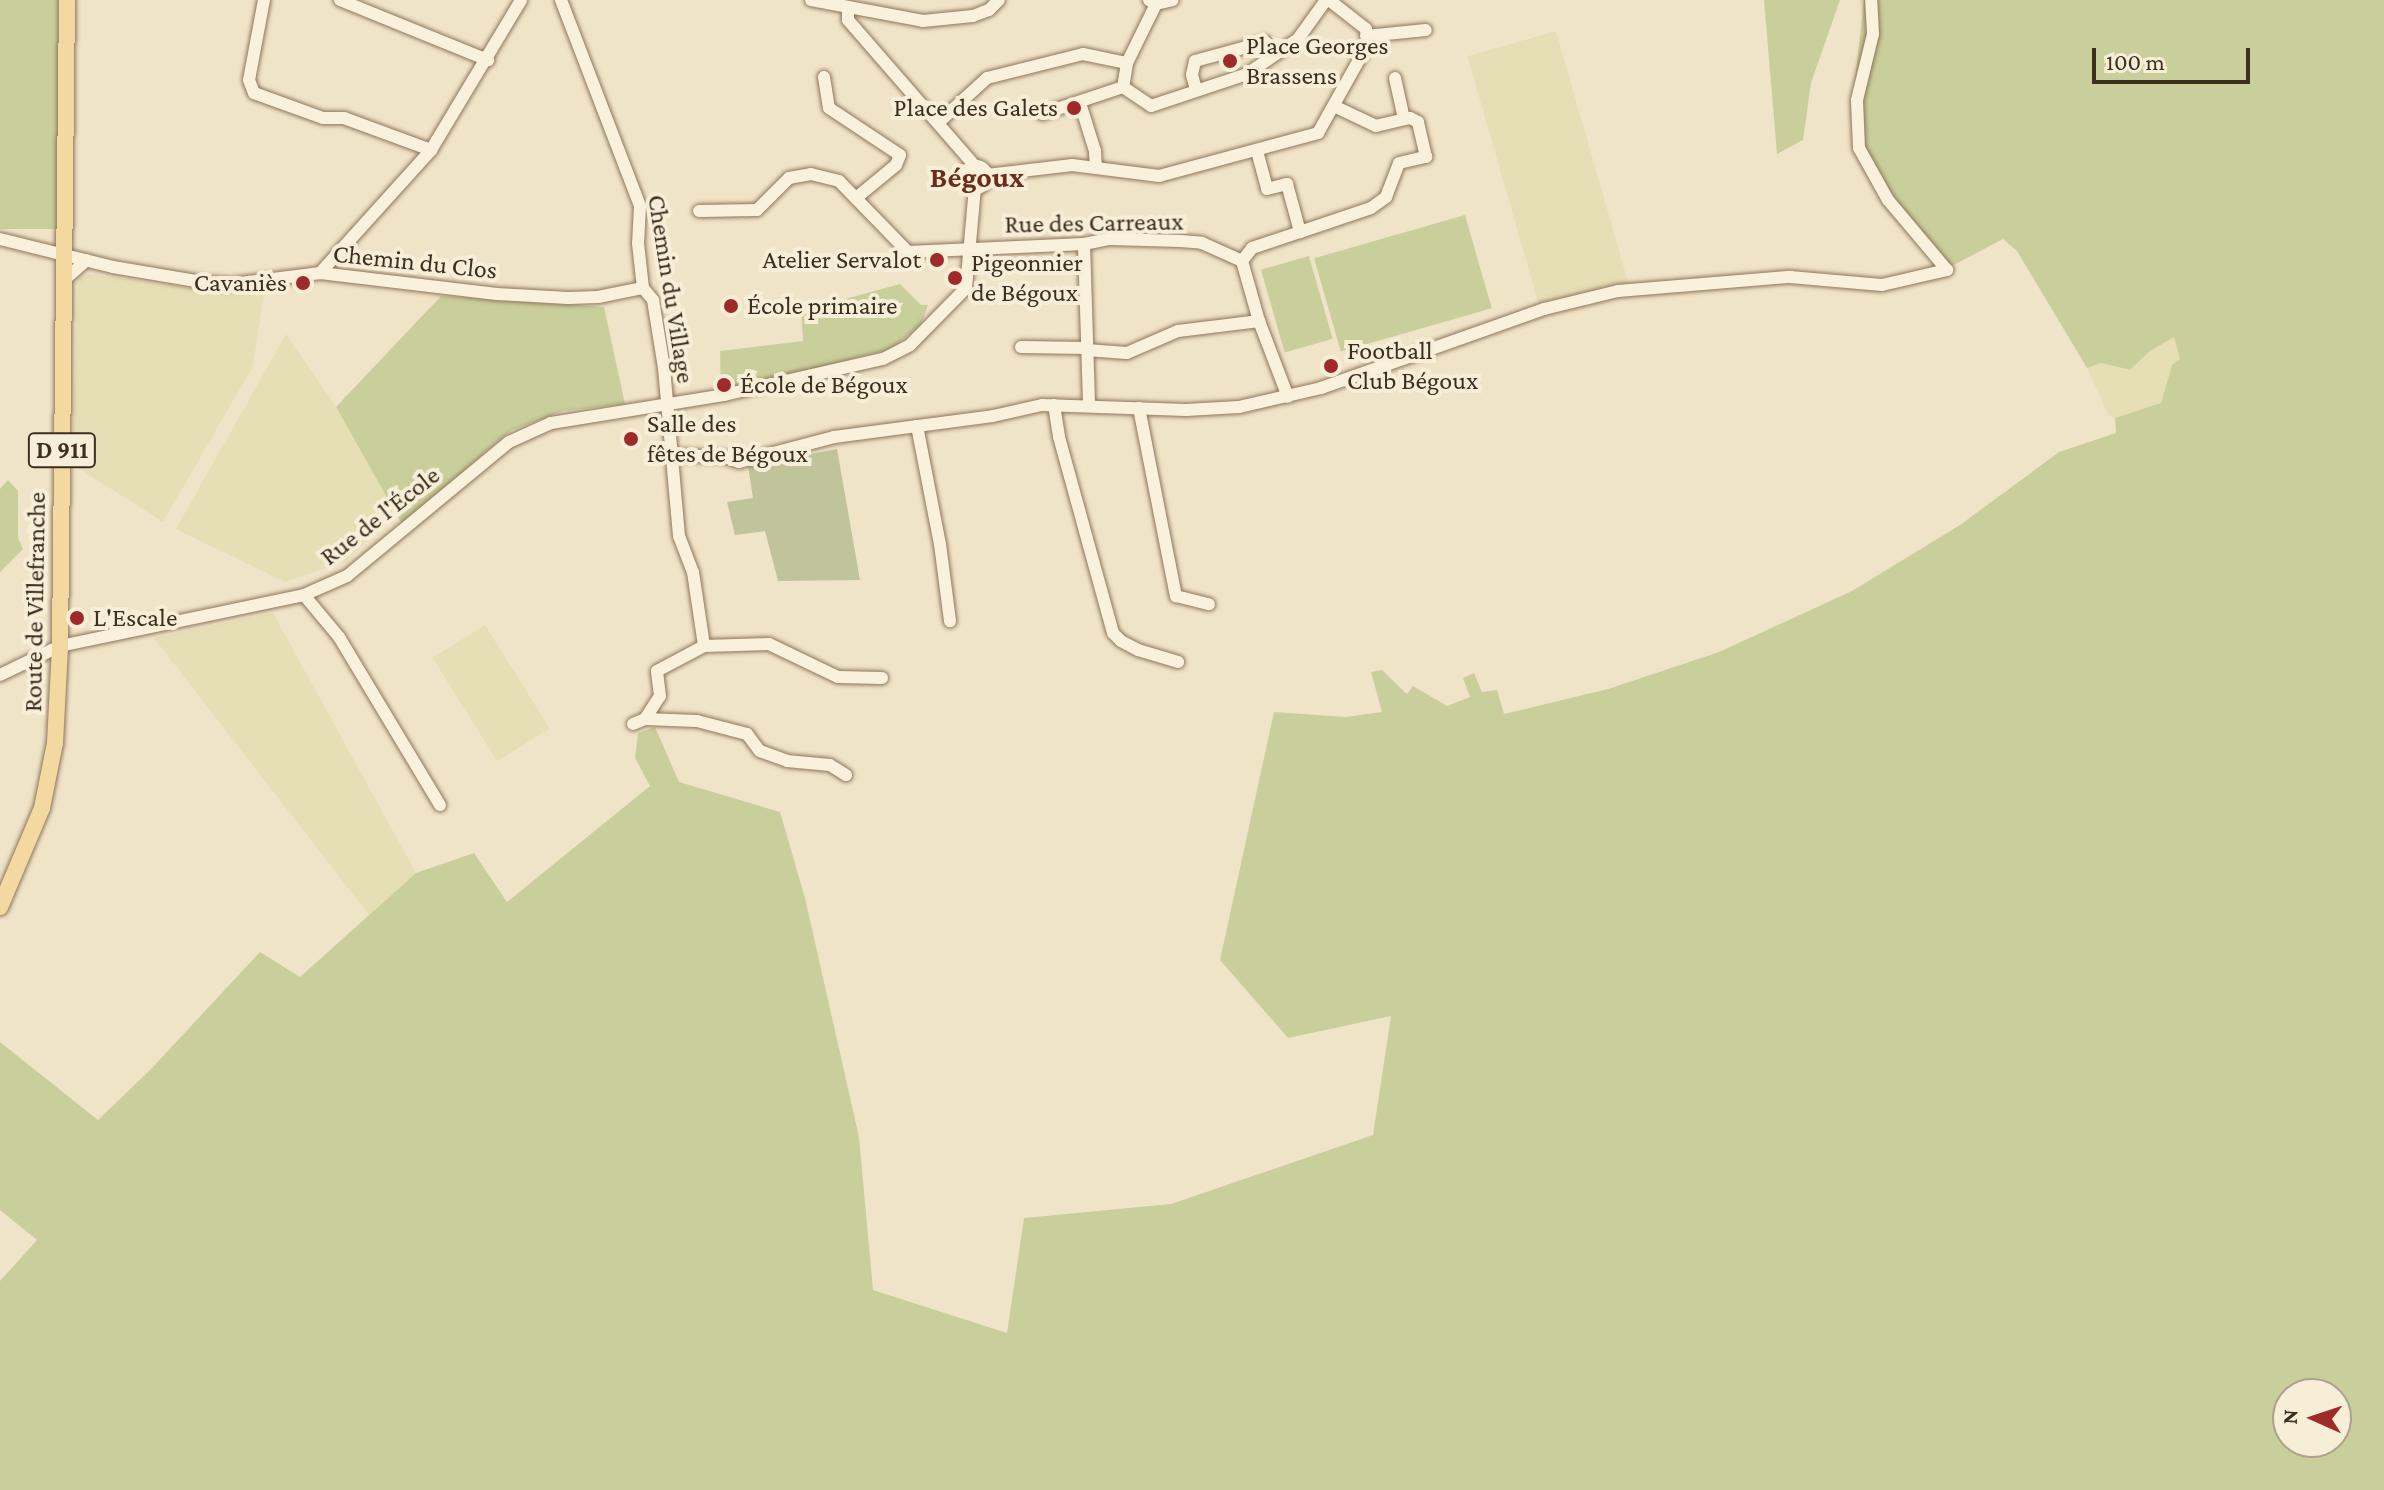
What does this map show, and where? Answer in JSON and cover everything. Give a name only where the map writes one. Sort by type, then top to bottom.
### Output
[{"type":"main road","name":"Route de Villefranche","points":[[0,907],[25,853],[51,768],[60,646],[67,0]]},
{"type":"street","points":[[264,0],[249,80],[254,93],[323,118],[344,118],[431,150]]},
{"type":"street","points":[[320,273],[431,150],[488,60],[521,0]]},
{"type":"street","name":"Chemin du Village","points":[[561,0],[640,206],[638,243],[643,288],[653,300],[679,536],[693,572],[704,646]]},
{"type":"street","points":[[811,0],[923,21],[973,16],[989,10],[999,0]]},
{"type":"street","points":[[1123,87],[1127,63],[1153,2],[1173,0]]},
{"type":"street","points":[[987,175],[1072,165],[1159,176],[1318,133],[1336,107],[1368,44],[1366,29],[1328,0],[1298,39],[1247,74],[1151,106],[1123,87]]},
{"type":"street","points":[[672,455],[725,457],[739,462],[834,437],[1054,405],[1208,410],[1288,397],[1544,309],[1618,291],[1790,277],[1882,285],[1947,270],[1888,200],[1859,148],[1857,100],[1873,34],[1871,0]]},
{"type":"street","points":[[348,1],[488,60]]},
{"type":"street","points":[[848,7],[848,20],[974,165],[980,166],[987,175]]},
{"type":"street","points":[[1366,36],[1426,30]]},
{"type":"street","points":[[1196,89],[1192,75],[1195,61],[1265,42],[1276,53]]},
{"type":"street","points":[[939,122],[987,78],[1083,54],[1127,63]]},
{"type":"street","points":[[824,77],[829,108],[900,155],[896,165],[856,198]]},
{"type":"street","points":[[1395,78],[1404,119]]},
{"type":"street","points":[[1042,114],[1123,87]]},
{"type":"street","points":[[1080,103],[1095,151],[1096,168]]},
{"type":"street","points":[[1288,397],[1259,321],[1242,261],[1252,248],[1371,208],[1386,197],[1399,163],[1426,157],[1418,122],[1404,119],[1376,126],[1336,107]]},
{"type":"street","points":[[1257,151],[1267,189],[1287,184],[1300,232]]},
{"type":"street","points":[[974,165],[965,177],[975,188],[984,184],[987,175]]},
{"type":"street","name":"Rue des Carreaux","points":[[699,211],[757,210],[789,178],[811,174],[839,181],[908,252],[1084,244],[1109,239],[1202,243],[1242,261]]},
{"type":"street","name":"Rue de l'École","points":[[0,675],[60,646],[304,595],[347,576],[509,442],[551,423],[612,411],[667,406],[883,359],[910,345],[966,288],[972,249],[975,188]]},
{"type":"street","name":"Chemin du Clos","points":[[0,239],[87,260],[202,282],[233,284],[320,273],[548,297],[598,297],[643,288]]},
{"type":"street","points":[[1084,244],[1089,405]]},
{"type":"street","points":[[64,280],[87,260]]},
{"type":"street","points":[[1021,347],[1127,353],[1178,331],[1259,321]]},
{"type":"street","points":[[1054,405],[1059,437],[1113,633],[1138,650],[1178,662]]},
{"type":"street","points":[[1139,408],[1176,596],[1209,604]]},
{"type":"street","points":[[917,426],[940,544],[950,621]]},
{"type":"street","points":[[304,595],[339,637],[440,805]]},
{"type":"street","points":[[846,775],[830,765],[787,761],[760,751],[747,734],[697,721],[639,721],[660,696],[657,671],[704,646],[769,644],[838,677],[882,678]]},
{"type":"shaded area","points":[[1556,31],[1628,283],[1540,308],[1468,56]]},
{"type":"shaded area","points":[[90,274],[200,289],[236,291],[265,286],[253,366],[163,522],[72,464],[78,278]]},
{"type":"shaded area","points":[[286,334],[336,407],[396,513],[346,561],[285,582],[176,529]]},
{"type":"shaded area","points":[[2174,336],[2181,360],[2172,365],[2161,403],[2115,418],[2108,414],[2087,368],[2102,363],[2130,370],[2150,351]]},
{"type":"shaded area","points":[[273,613],[416,873],[369,915],[154,638]]},
{"type":"shaded area","points":[[485,625],[550,728],[497,761],[432,658]]},
{"type":"green space","points":[[0,0],[58,0],[58,229],[0,229]]},
{"type":"green space","points":[[1764,0],[1840,0],[1811,83],[1803,140],[1777,154]]},
{"type":"green space","points":[[1864,0],[2384,0],[2384,1490],[0,1490],[0,1281],[37,1240],[0,1210],[0,1042],[98,1120],[151,1069],[260,952],[300,977],[416,873],[474,853],[507,902],[650,786],[635,758],[638,733],[655,727],[679,782],[780,812],[805,898],[859,1137],[873,1290],[1007,1333],[1024,1218],[1171,1204],[1373,1135],[1391,1016],[1288,1038],[1220,960],[1274,712],[1346,717],[1382,712],[1371,672],[1382,670],[1407,694],[1413,686],[1447,706],[1470,697],[1463,678],[1474,673],[1482,692],[1497,690],[1504,714],[1608,689],[1719,652],[1852,591],[1960,525],[2059,452],[2116,433],[2115,418],[2161,403],[2172,365],[2180,359],[2174,337],[2150,351],[2130,370],[2102,363],[2087,368],[2017,251],[2003,239],[1948,268],[1876,178],[1851,118]]},
{"type":"green space","points":[[1465,215],[1492,308],[1341,352],[1314,258]]},
{"type":"green space","points":[[1309,256],[1333,339],[1285,352],[1261,270]]},
{"type":"green space","points":[[900,284],[921,305],[928,305],[921,325],[891,349],[721,392],[720,351],[803,341],[801,311]]},
{"type":"green space","points":[[441,296],[604,307],[625,404],[563,411],[510,431],[402,524],[336,407]]},
{"type":"green space","points":[[837,449],[860,580],[778,581],[765,531],[735,535],[727,502],[753,498],[748,466]]},
{"type":"green space","points":[[8,480],[18,491],[18,538],[23,549],[0,572],[0,489]]},
{"type":"place","name":"Place Georges Brassens","points":[[1230,61]]},
{"type":"place","name":"Place des Galets","points":[[1074,108]]},
{"type":"place","name":"Atelier Servalot","points":[[937,260]]},
{"type":"place","name":"Pigeonnier de Bégoux","points":[[955,278]]},
{"type":"place","name":"Cavaniès","points":[[303,283]]},
{"type":"place","name":"École primaire","points":[[731,306]]},
{"type":"place","name":"Football Club Bégoux","points":[[1331,366]]},
{"type":"place","name":"École de Bégoux","points":[[724,385]]},
{"type":"place","name":"Salle des fêtes de Bégoux","points":[[631,439]]},
{"type":"place","name":"L'Escale","points":[[77,618]]},
{"type":"district","name":"Bégoux","points":[[977,177]]}]
